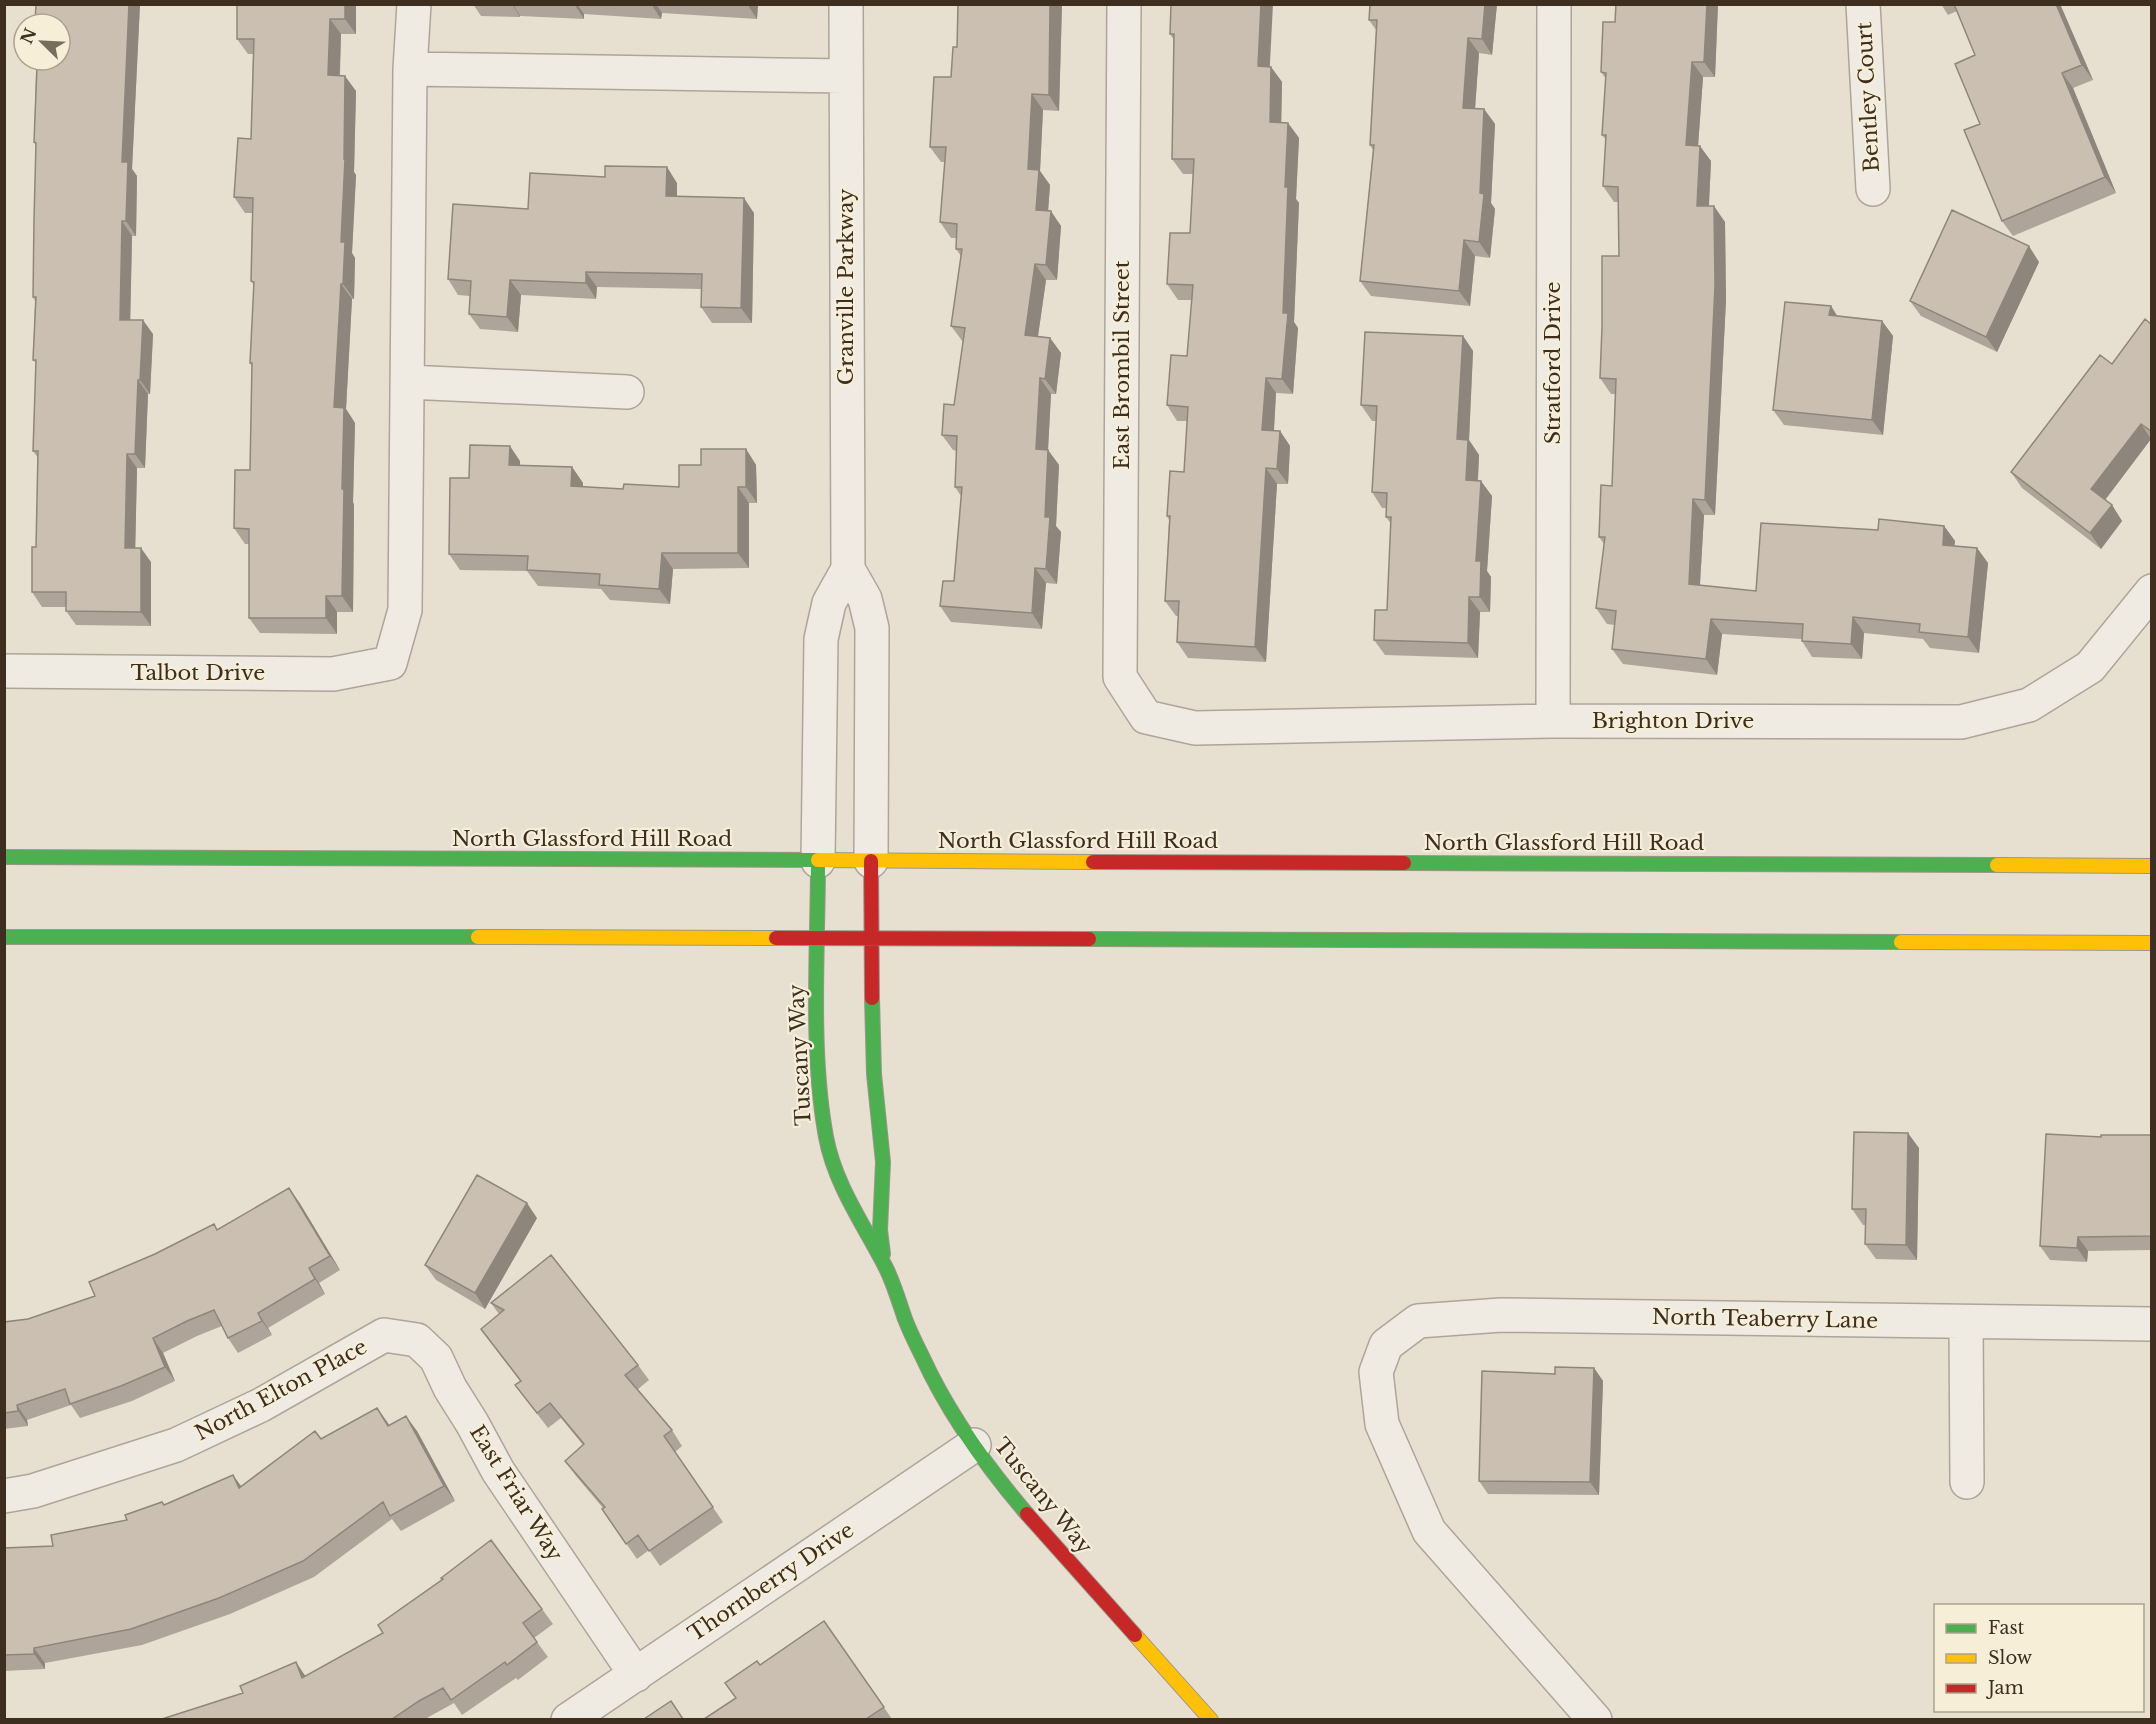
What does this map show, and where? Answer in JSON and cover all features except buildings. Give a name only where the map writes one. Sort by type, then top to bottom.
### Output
[{"type":"main road","name":"North Glassford Hill Road","points":[[4,856],[2151,866]]},
{"type":"main road","name":"Tuscany Way","points":[[818,861],[817,1043],[826,1136],[832,1162],[842,1187],[887,1270]]},
{"type":"main road","name":"Tuscany Way","points":[[871,861],[873,1074],[883,1162],[881,1249],[906,1322],[947,1403],[974,1445],[1013,1497],[1211,1719]]},
{"type":"main road","points":[[4,937],[2151,943]]},
{"type":"street","points":[[414,4],[410,69],[408,382],[627,392]]},
{"type":"street","name":"Granville Parkway","points":[[818,861],[821,639],[829,603],[848,569],[846,4]]},
{"type":"street","name":"East Brombil Street","points":[[1124,4],[1120,676],[1146,717]]},
{"type":"street","name":"Stratford Drive","points":[[1553,721],[1554,4]]},
{"type":"street","name":"Bentley Court","points":[[1863,4],[1873,189]]},
{"type":"street","points":[[410,69],[845,76]]},
{"type":"street","name":"Talbot Drive","points":[[4,671],[333,674],[390,663],[405,610],[408,382]]},
{"type":"street","points":[[848,569],[865,598],[872,628],[871,861]]},
{"type":"street","name":"Brighton Drive","points":[[1146,717],[1195,728],[1553,721],[1961,722],[2029,705],[2090,667],[2151,591]]},
{"type":"street","name":"North Teaberry Lane","points":[[1595,1719],[1429,1531],[1382,1424],[1376,1372],[1386,1345],[1418,1321],[1501,1316],[2151,1324]]},
{"type":"street","points":[[1966,1322],[1967,1482]]},
{"type":"street","name":"North Elton Place","points":[[4,1496],[33,1491],[176,1445],[261,1405],[384,1335]]},
{"type":"street","name":"East Friar Way","points":[[384,1335],[417,1340],[436,1358],[450,1388],[472,1422],[498,1471],[636,1675]]},
{"type":"street","name":"Thornberry Drive","points":[[568,1719],[974,1445]]},
{"type":"traffic: fast","points":[[4,857],[818,860]]},
{"type":"traffic: fast","points":[[818,861],[816,1035],[821,1104],[830,1155],[843,1188],[889,1274],[909,1329],[932,1377],[983,1458],[1027,1514]]},
{"type":"traffic: fast","points":[[1404,863],[1997,865]]},
{"type":"traffic: fast","points":[[4,937],[478,937]]},
{"type":"traffic: fast","points":[[1089,939],[1901,942]]},
{"type":"traffic: fast","points":[[872,998],[874,1074],[883,1162],[880,1230],[883,1254]]},
{"type":"traffic: slow","points":[[818,860],[1093,862]]},
{"type":"traffic: slow","points":[[1997,865],[2152,866]]},
{"type":"traffic: slow","points":[[478,937],[776,938]]},
{"type":"traffic: slow","points":[[1901,942],[2152,943]]},
{"type":"traffic: slow","points":[[1135,1635],[1211,1720]]},
{"type":"traffic: jam","points":[[871,861],[872,998]]},
{"type":"traffic: jam","points":[[1093,862],[1404,863]]},
{"type":"traffic: jam","points":[[776,938],[1089,939]]},
{"type":"traffic: jam","points":[[1027,1514],[1135,1635]]}]
